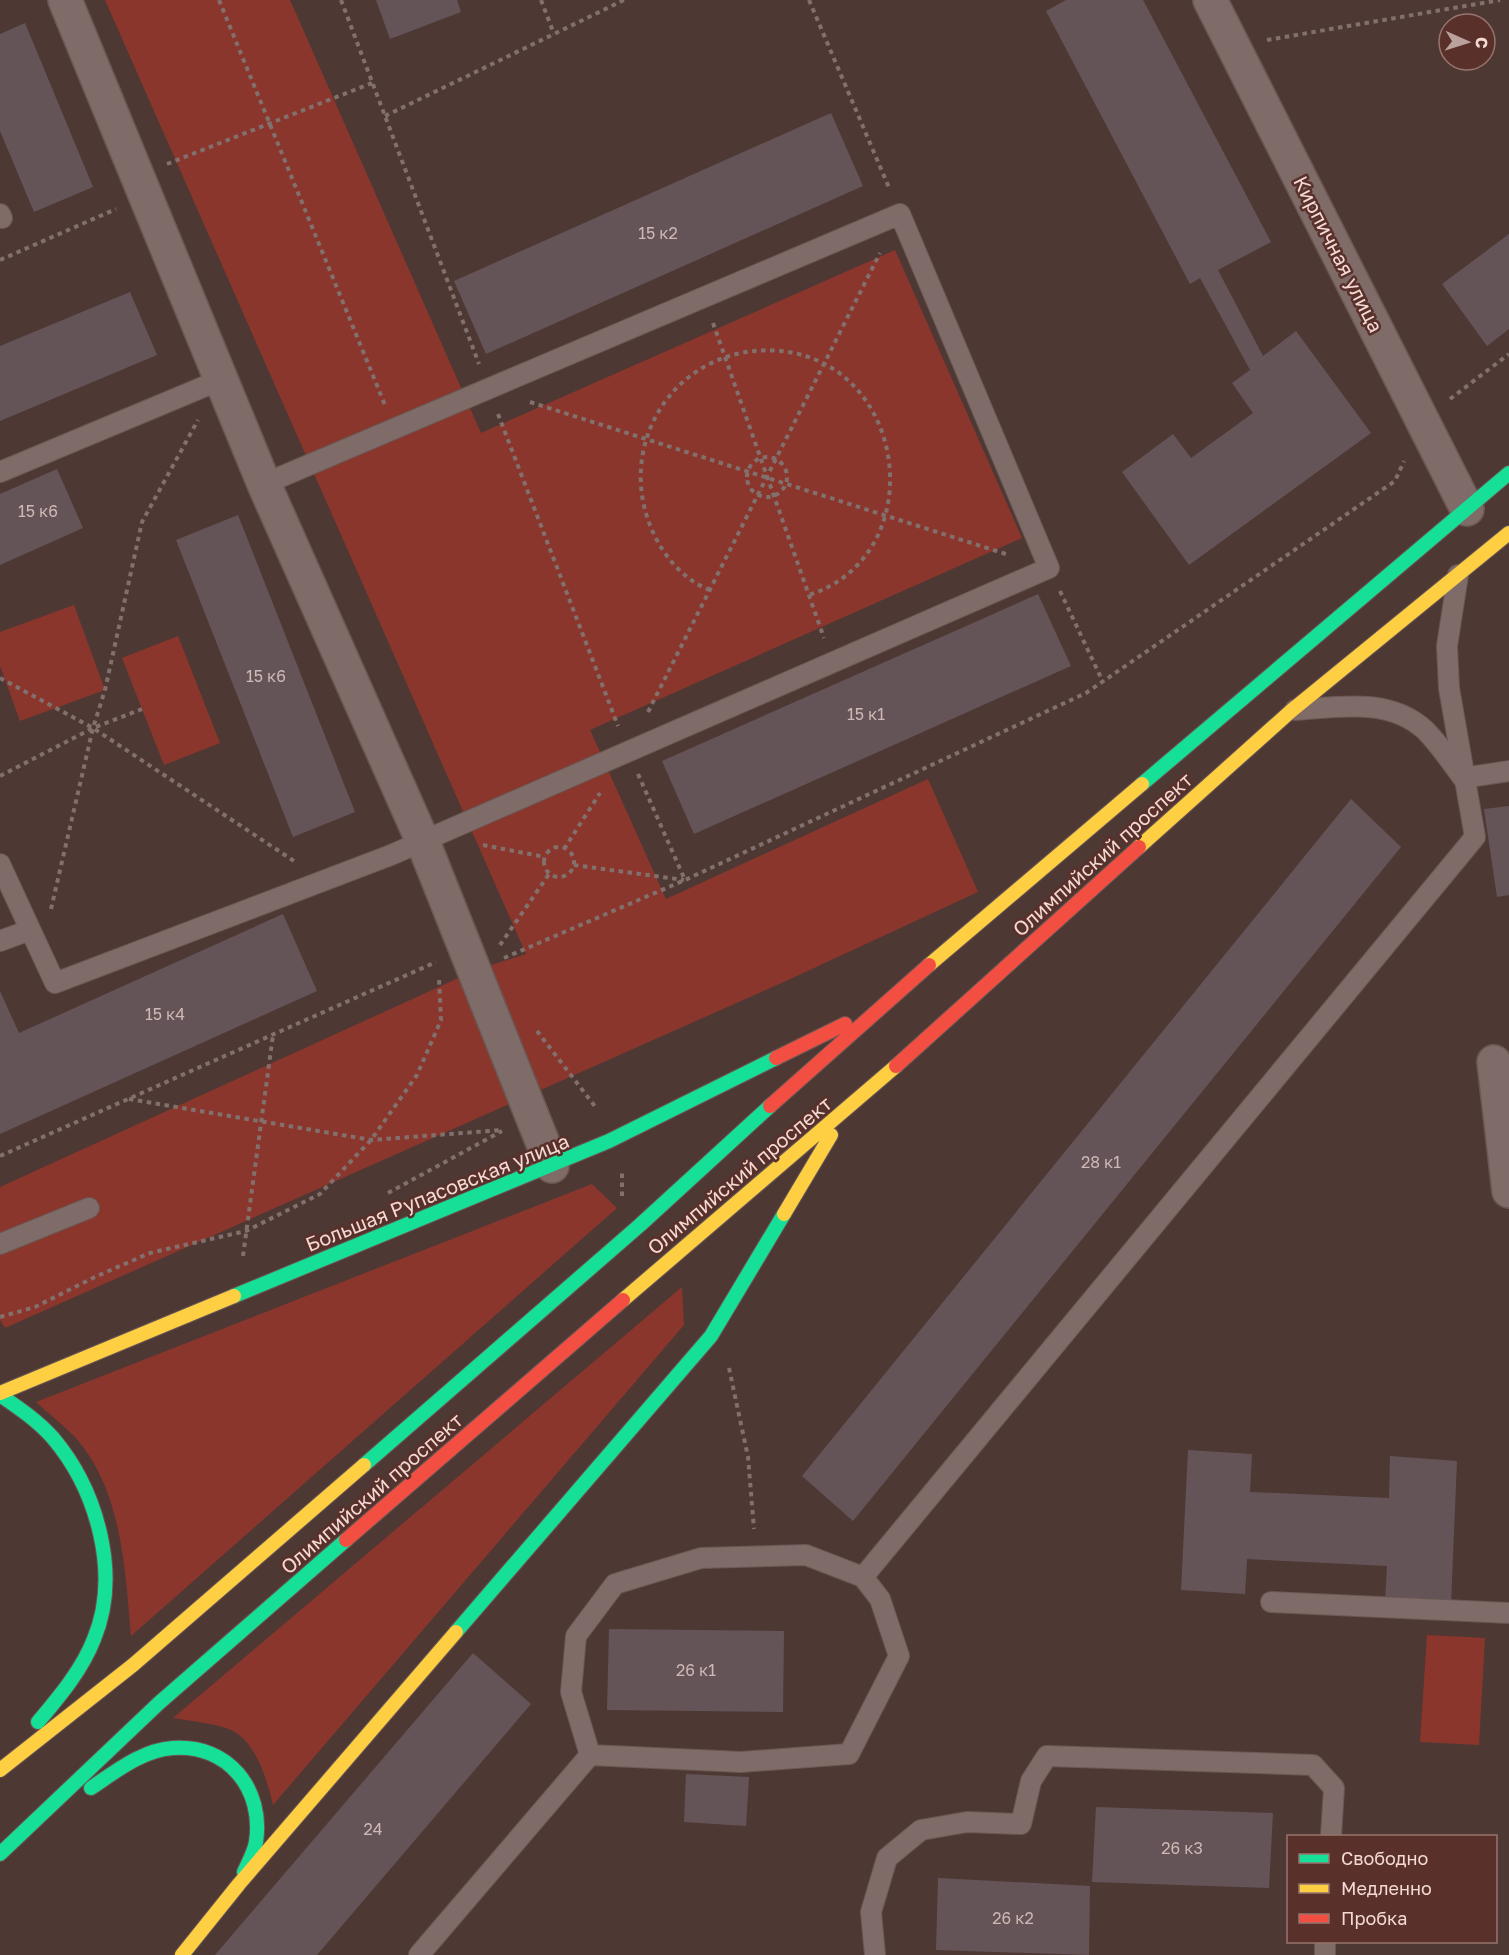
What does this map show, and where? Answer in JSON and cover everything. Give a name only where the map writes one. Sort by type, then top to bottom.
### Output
[{"type":"main road","name":"Олимпийский проспект","points":[[0,1769],[133,1665],[632,1233],[879,1007],[1509,473]]},
{"type":"main road","name":"Олимпийский проспект","points":[[0,1854],[32,1827],[159,1703],[614,1307],[845,1111],[1291,711],[1509,533]]},
{"type":"main road","name":"Большая Рупасовская улица","points":[[0,1394],[609,1141],[879,1007]]},
{"type":"main road","points":[[182,1955],[239,1884],[711,1336],[845,1111]]},
{"type":"main road","points":[[0,1394],[21,1407],[47,1430],[68,1456],[98,1515],[103,1546],[99,1627],[71,1683],[0,1769]]},
{"type":"main road","points":[[32,1827],[115,1772],[148,1755],[172,1749],[192,1748],[212,1752],[226,1759],[243,1774],[252,1796],[256,1844],[239,1884]]},
{"type":"street","points":[[65,0],[264,484],[429,839],[481,968],[552,1166]]},
{"type":"street","name":"Кирпичная улица","points":[[1210,0],[1467,509]]},
{"type":"street","points":[[1494,1062],[1509,1191]]},
{"type":"lane","points":[[0,864],[55,983],[429,839],[1049,568],[900,214],[264,484]]},
{"type":"lane","points":[[0,472],[220,380]]},
{"type":"lane","points":[[863,1577],[1474,837],[1449,688],[1447,646],[1458,575]]},
{"type":"lane","points":[[1291,711],[1367,705],[1391,711],[1424,729],[1463,778]]},
{"type":"lane","points":[[1463,778],[1509,771]]},
{"type":"lane","points":[[0,941],[30,930]]},
{"type":"lane","points":[[0,1244],[89,1208]]},
{"type":"lane","points":[[806,1555],[863,1577],[880,1599],[899,1656],[849,1754],[741,1762],[590,1755],[571,1692],[576,1636],[615,1584],[701,1558],[806,1555]]},
{"type":"lane","points":[[1272,1602],[1509,1613]]},
{"type":"lane","points":[[420,1955],[590,1755]]},
{"type":"lane","points":[[875,1955],[871,1912],[887,1858],[921,1830],[967,1822],[1021,1824],[1031,1782],[1047,1756],[1313,1765],[1334,1788],[1331,1835]]},
{"type":"path","points":[[219,0],[395,428]]},
{"type":"path","points":[[541,0],[554,34]]},
{"type":"path","points":[[385,116],[624,0]]},
{"type":"path","points":[[564,849],[628,752],[900,214],[809,0]]},
{"type":"path","points":[[1233,46],[1500,0]]},
{"type":"path","points":[[158,168],[372,82]]},
{"type":"path","points":[[0,260],[145,197]]},
{"type":"path","points":[[704,296],[833,662]]},
{"type":"path","points":[[710,590],[699,586],[666,557],[645,519],[639,476],[646,433],[668,396],[701,368],[742,352],[782,351],[824,365],[854,385],[878,417],[891,455],[891,496],[879,534],[856,567],[824,591],[809,595]]},
{"type":"path","points":[[481,968],[684,880],[1086,693],[1395,481],[1423,419],[1509,354]]},
{"type":"path","points":[[41,952],[93,728],[105,690],[142,522],[220,380]]},
{"type":"path","points":[[488,388],[628,752],[684,880]]},
{"type":"path","points":[[761,458],[777,459],[786,468],[786,484],[774,495],[758,495],[750,486],[748,472],[753,462],[761,458]]},
{"type":"path","points":[[1049,568],[1103,682]]},
{"type":"path","points":[[0,678],[93,728],[322,880]]},
{"type":"path","points":[[0,776],[93,728],[142,709]]},
{"type":"path","points":[[429,839],[545,857]]},
{"type":"path","points":[[549,874],[544,866],[545,857],[555,848],[564,849],[571,855],[574,865]]},
{"type":"path","points":[[574,865],[684,880]]},
{"type":"path","points":[[549,874],[565,876],[574,865]]},
{"type":"path","points":[[481,968],[549,874]]},
{"type":"path","points":[[0,1156],[438,960],[441,1020],[417,1075],[371,1140],[320,1194],[246,1231],[150,1253],[35,1307],[0,1317]]},
{"type":"path","points":[[242,1263],[273,1034]]},
{"type":"path","points":[[127,1099],[371,1140],[506,1129]]},
{"type":"path","points":[[622,1173],[622,1205]]},
{"type":"path","points":[[727,1358],[748,1457],[757,1557]]},
{"type":"shaded area","points":[[105,0],[290,0],[481,433],[895,250],[1022,538],[590,730],[666,899],[928,779],[978,892],[786,981],[5,1328],[0,1320],[0,1187],[476,970],[526,954]]},
{"type":"shaded area","points":[[74,605],[105,690],[20,721],[0,666],[0,632]]},
{"type":"shaded area","points":[[178,636],[220,743],[164,765],[122,658]]},
{"type":"shaded area","points":[[592,1184],[617,1208],[131,1636],[118,1530],[112,1505],[102,1480],[90,1457],[74,1436],[36,1402]]},
{"type":"shaded area","points":[[682,1287],[684,1325],[273,1805],[259,1762],[253,1751],[238,1734],[216,1725],[173,1718]]},
{"type":"shaded area","points":[[1427,1635],[1485,1638],[1479,1745],[1420,1742]]},
{"type":"building","points":[[376,0],[457,0],[461,12],[390,39]]},
{"type":"building","points":[[1066,0],[1143,0],[1271,242],[1218,270],[1263,356],[1296,331],[1371,433],[1189,565],[1122,472],[1173,434],[1191,458],[1253,413],[1232,383],[1250,370],[1200,278],[1190,284],[1046,11]]},
{"type":"building","points":[[25,23],[93,187],[34,212],[0,131],[0,34]]},
{"type":"building","points":[[831,113],[863,186],[486,354],[454,281]]},
{"type":"building","points":[[1509,234],[1509,329],[1487,346],[1442,284]]},
{"type":"building","points":[[130,292],[157,355],[0,421],[0,346]]},
{"type":"building","points":[[57,469],[83,528],[0,565],[0,494]]},
{"type":"building","points":[[238,515],[355,812],[293,837],[176,540]]},
{"type":"building","points":[[1038,594],[1071,666],[694,834],[662,761]]},
{"type":"building","points":[[1351,799],[1401,847],[853,1521],[802,1476]]},
{"type":"building","points":[[1509,806],[1509,895],[1497,897],[1484,809]]},
{"type":"building","points":[[283,914],[317,991],[0,1134],[0,991],[19,1033]]},
{"type":"building","points":[[1188,1450],[1252,1454],[1250,1492],[1389,1498],[1390,1456],[1457,1461],[1451,1604],[1385,1602],[1387,1566],[1247,1559],[1245,1594],[1181,1590]]},
{"type":"building","points":[[609,1629],[784,1631],[783,1712],[607,1710]]},
{"type":"building","points":[[473,1653],[531,1704],[317,1955],[215,1955]]},
{"type":"building","points":[[686,1774],[749,1777],[746,1826],[684,1822]]},
{"type":"building","points":[[1096,1807],[1273,1813],[1269,1888],[1092,1882]]},
{"type":"building","points":[[938,1878],[1090,1886],[1089,1955],[936,1950]]},
{"type":"traffic: fast","points":[[1142,784],[1509,473]]},
{"type":"traffic: fast","points":[[234,1296],[609,1141],[776,1058]]},
{"type":"traffic: fast","points":[[364,1465],[640,1225],[770,1106]]},
{"type":"traffic: fast","points":[[456,1632],[711,1336],[784,1214]]},
{"type":"traffic: fast","points":[[0,1395],[41,1426],[69,1459],[92,1507],[100,1534],[104,1561],[105,1587],[102,1614],[94,1639],[77,1672],[38,1722]]},
{"type":"traffic: fast","points":[[0,1854],[159,1703],[346,1540]]},
{"type":"traffic: fast","points":[[91,1788],[140,1757],[162,1750],[193,1749],[226,1762],[248,1788],[254,1804],[257,1823],[256,1842],[244,1872]]},
{"type":"traffic: slow","points":[[1139,847],[1291,711],[1509,533]]},
{"type":"traffic: slow","points":[[929,965],[1142,784]]},
{"type":"traffic: slow","points":[[623,1300],[896,1066]]},
{"type":"traffic: slow","points":[[784,1214],[831,1135]]},
{"type":"traffic: slow","points":[[0,1393],[234,1296]]},
{"type":"traffic: slow","points":[[0,1770],[133,1665],[364,1465]]},
{"type":"traffic: slow","points":[[182,1955],[239,1884],[456,1632]]},
{"type":"traffic: jam","points":[[896,1066],[1139,847]]},
{"type":"traffic: jam","points":[[770,1106],[929,965]]},
{"type":"traffic: jam","points":[[776,1058],[845,1024]]},
{"type":"traffic: jam","points":[[346,1540],[623,1300]]}]
